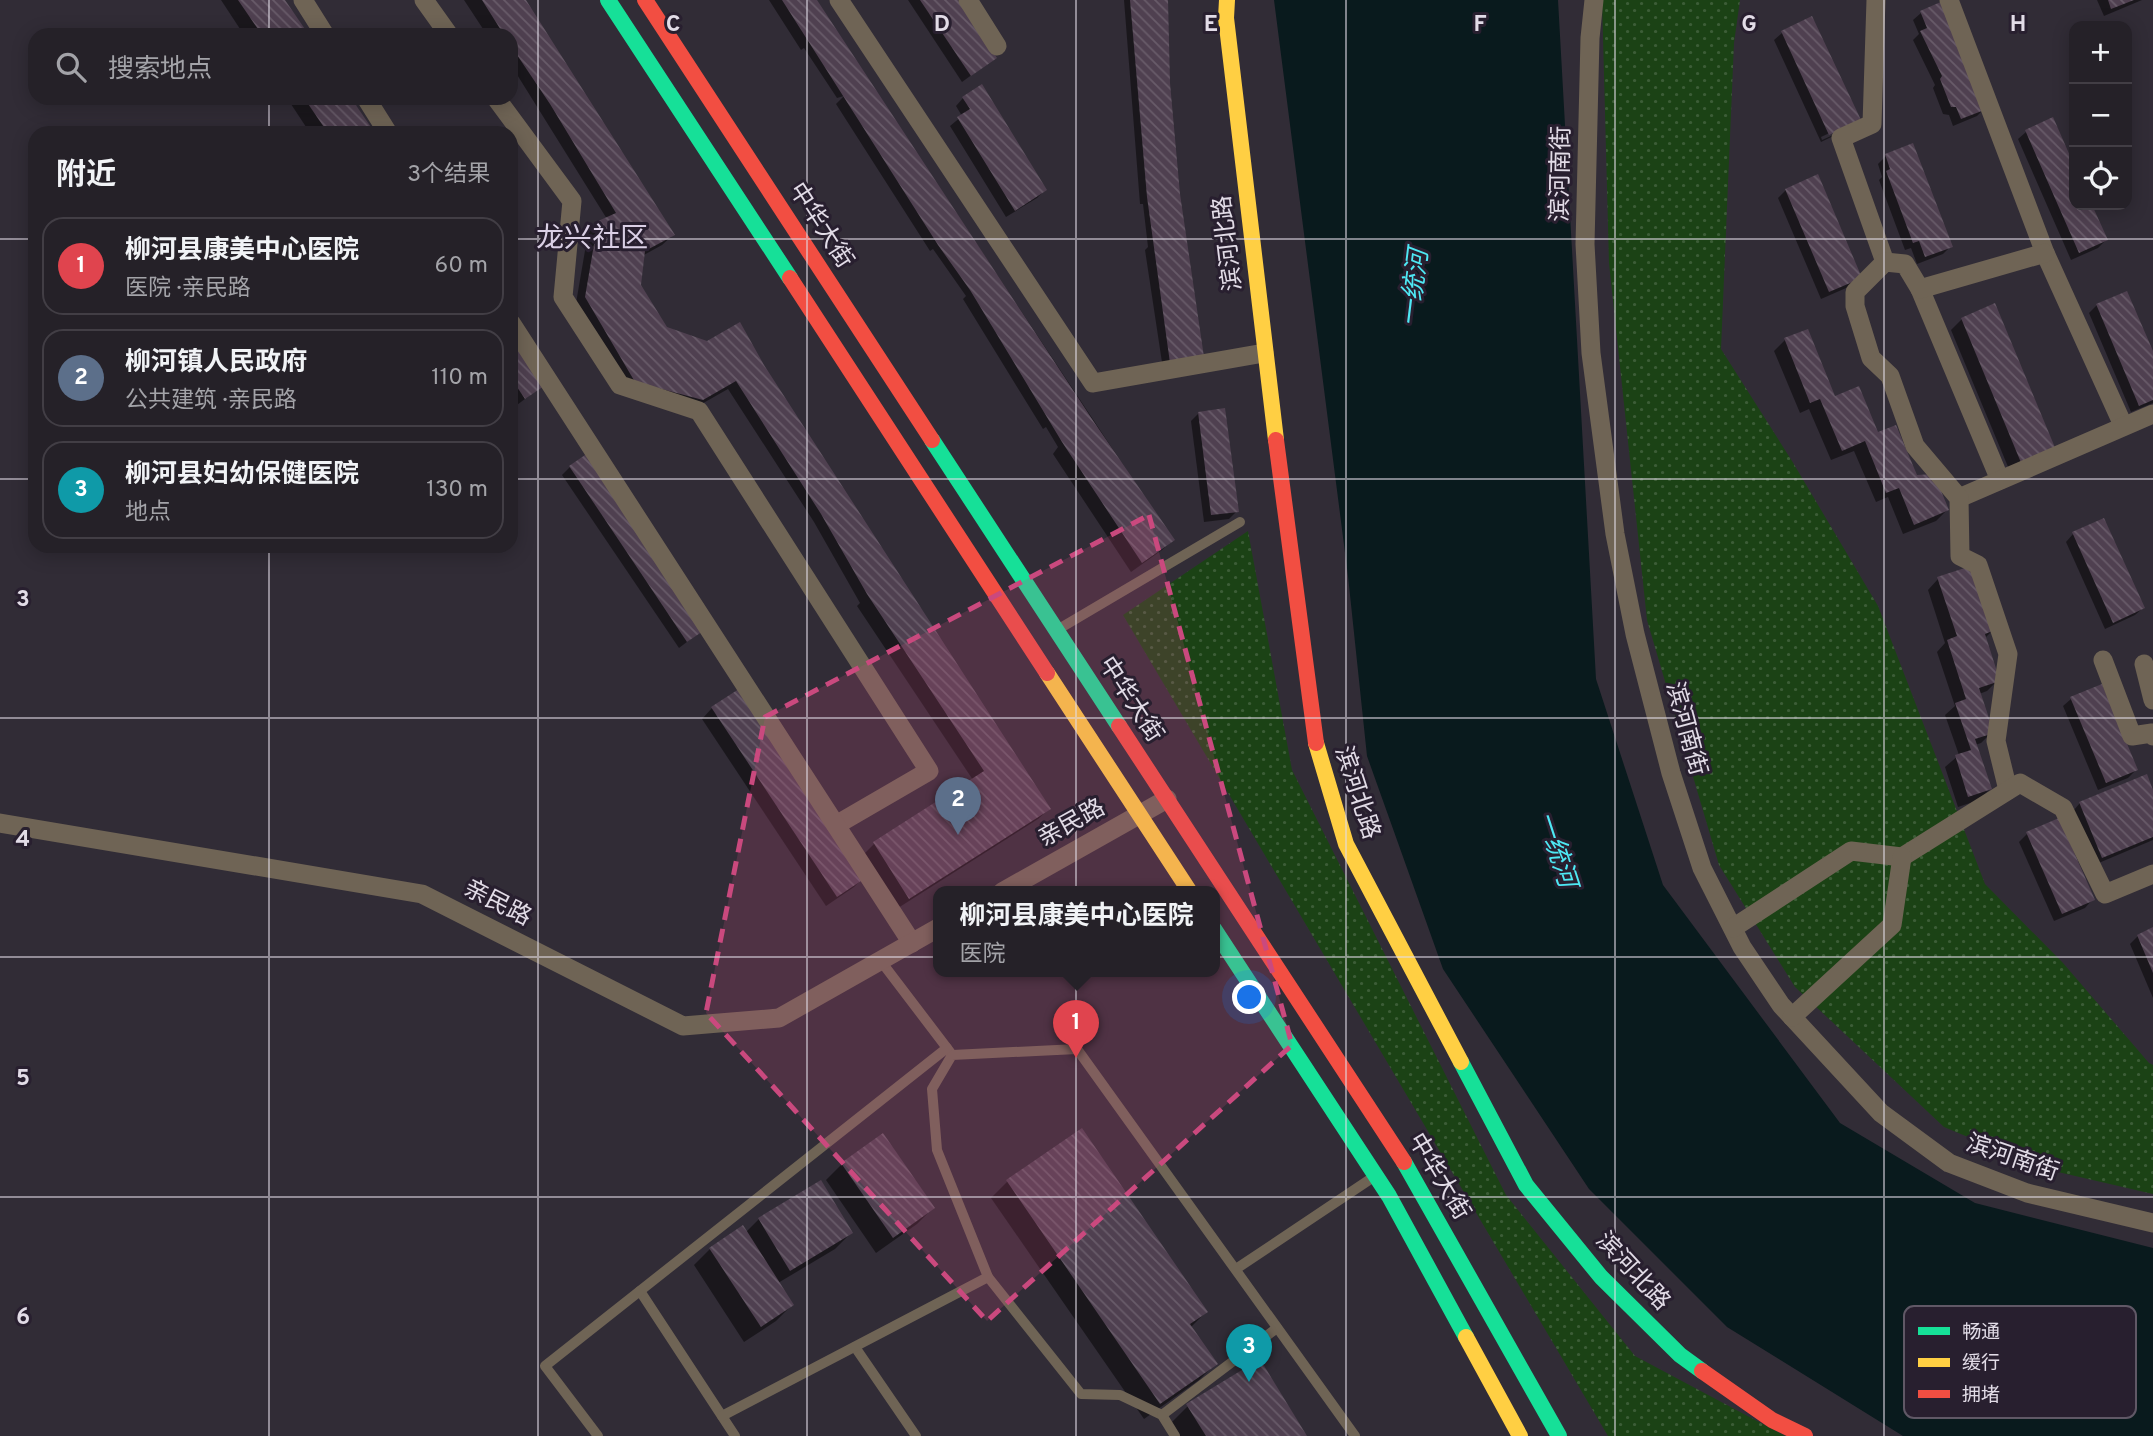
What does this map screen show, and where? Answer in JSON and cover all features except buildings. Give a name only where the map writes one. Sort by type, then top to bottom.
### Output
[{"type":"main road","points":[[608,0],[1186,886]]},
{"type":"main road","name":"中华大街","points":[[645,0],[1416,1180],[1559,1436]]},
{"type":"main road","name":"滨河北路","points":[[1227,0],[1226,18],[1265,353],[1316,743],[1346,844],[1526,1185],[1601,1277],[1680,1355],[1772,1420],[1805,1436]]},
{"type":"main road","points":[[1220,938],[1389,1196],[1520,1436]]},
{"type":"street","points":[[303,0],[321,28]]},
{"type":"street","points":[[424,0],[444,28]]},
{"type":"street","points":[[839,0],[1093,383],[1265,353]]},
{"type":"street","points":[[968,0],[997,46]]},
{"type":"street","name":"滨河南街","points":[[1594,0],[1590,38],[1585,244],[1591,353],[1615,534],[1635,634],[1671,773],[1702,868],[1762,976],[1792,1017],[1881,1113],[1949,1163],[2027,1194],[2153,1223]]},
{"type":"street","points":[[1876,0],[1872,124],[1841,138],[1885,262]]},
{"type":"street","points":[[1949,0],[2045,253],[2123,425]]},
{"type":"street","points":[[370,105],[384,126]]},
{"type":"street","points":[[501,105],[517,126]]},
{"type":"street","points":[[518,128],[572,201],[564,296],[620,385],[699,411],[929,771],[836,825]]},
{"type":"street","points":[[1920,289],[2045,253]]},
{"type":"street","points":[[1885,262],[1905,264],[1920,289],[2000,480]]},
{"type":"street","points":[[1885,262],[1855,292],[1855,306],[1871,358],[1889,376],[1915,446],[1959,498],[1960,556],[1978,565],[2008,654],[1996,741],[2008,790]]},
{"type":"street","points":[[518,334],[912,943]]},
{"type":"street","points":[[1959,498],[2153,414]]},
{"type":"street","points":[[2103,660],[2132,736],[2152,732]]},
{"type":"street","points":[[2144,664],[2153,700]]},
{"type":"street","points":[[1733,928],[1851,851],[1902,857],[2021,783],[2063,808],[2105,894],[2152,876]]},
{"type":"street","name":"亲民路","points":[[1013,886],[1167,799]]},
{"type":"street","name":"亲民路","points":[[0,823],[422,894],[683,1026],[779,1018],[933,931]]},
{"type":"street","points":[[1792,1017],[1892,925],[1902,857]]},
{"type":"lane","points":[[1056,630],[1240,522]]},
{"type":"lane","points":[[880,960],[949,1051]]},
{"type":"lane","points":[[598,1436],[545,1366],[949,1051],[1077,1049],[1355,1436]]},
{"type":"lane","points":[[949,1051],[932,1089],[937,1150],[988,1277],[1081,1394],[1120,1395],[1163,1415],[1175,1436]]},
{"type":"lane","points":[[1236,1269],[1376,1176]]},
{"type":"lane","points":[[722,1416],[988,1277]]},
{"type":"lane","points":[[639,1291],[735,1436]]},
{"type":"lane","points":[[1163,1415],[1277,1328]]},
{"type":"lane","points":[[855,1347],[916,1436]]},
{"type":"highlighted area","points":[[1149,515],[1292,1045],[987,1321],[706,1013],[765,717]]},
{"type":"green space","points":[[1602,0],[1740,0],[1734,43],[1721,349],[1792,461],[1878,606],[1985,884],[2063,963],[2153,1065],[2153,1194],[2045,1169],[1944,1127],[1795,987],[1719,865],[1647,620],[1609,263]]},
{"type":"green space","points":[[1248,531],[1292,770],[1506,1195],[1635,1356],[1785,1436],[1608,1436],[1123,615]]},
{"type":"water","name":"一统河","points":[[1274,0],[1558,0],[1596,679],[1663,885],[1840,1123],[1975,1203],[2153,1248],[2153,1436],[1903,1436],[1727,1327],[1589,1189],[1443,969],[1367,756],[1348,576]]},
{"type":"traffic: fast","points":[[608,0],[790,278]]},
{"type":"traffic: fast","points":[[932,440],[1119,726]]},
{"type":"traffic: fast","points":[[1220,938],[1389,1196],[1466,1337]]},
{"type":"traffic: fast","points":[[1461,1062],[1526,1185],[1601,1277],[1680,1355],[1702,1371]]},
{"type":"traffic: fast","points":[[1404,1162],[1559,1436]]},
{"type":"traffic: slow","points":[[1227,0],[1226,18],[1276,440]]},
{"type":"traffic: slow","points":[[1047,673],[1186,886]]},
{"type":"traffic: slow","points":[[1316,743],[1346,844],[1461,1062]]},
{"type":"traffic: slow","points":[[1466,1337],[1520,1436]]},
{"type":"traffic: jam","points":[[645,0],[932,440]]},
{"type":"traffic: jam","points":[[790,278],[1047,673]]},
{"type":"traffic: jam","points":[[1276,440],[1316,743]]},
{"type":"traffic: jam","points":[[1119,726],[1404,1162]]},
{"type":"traffic: jam","points":[[1702,1371],[1772,1420],[1805,1436]]},
{"type":"place","name":"柳河镇人民政府","points":[[958,835]]},
{"type":"place","name":"柳河县康美中心医院","points":[[1076,1058]]},
{"type":"place","name":"柳河县妇幼保健医院","points":[[1249,1382]]},
{"type":"district","name":"龙兴社区","points":[[592,240]]}]
